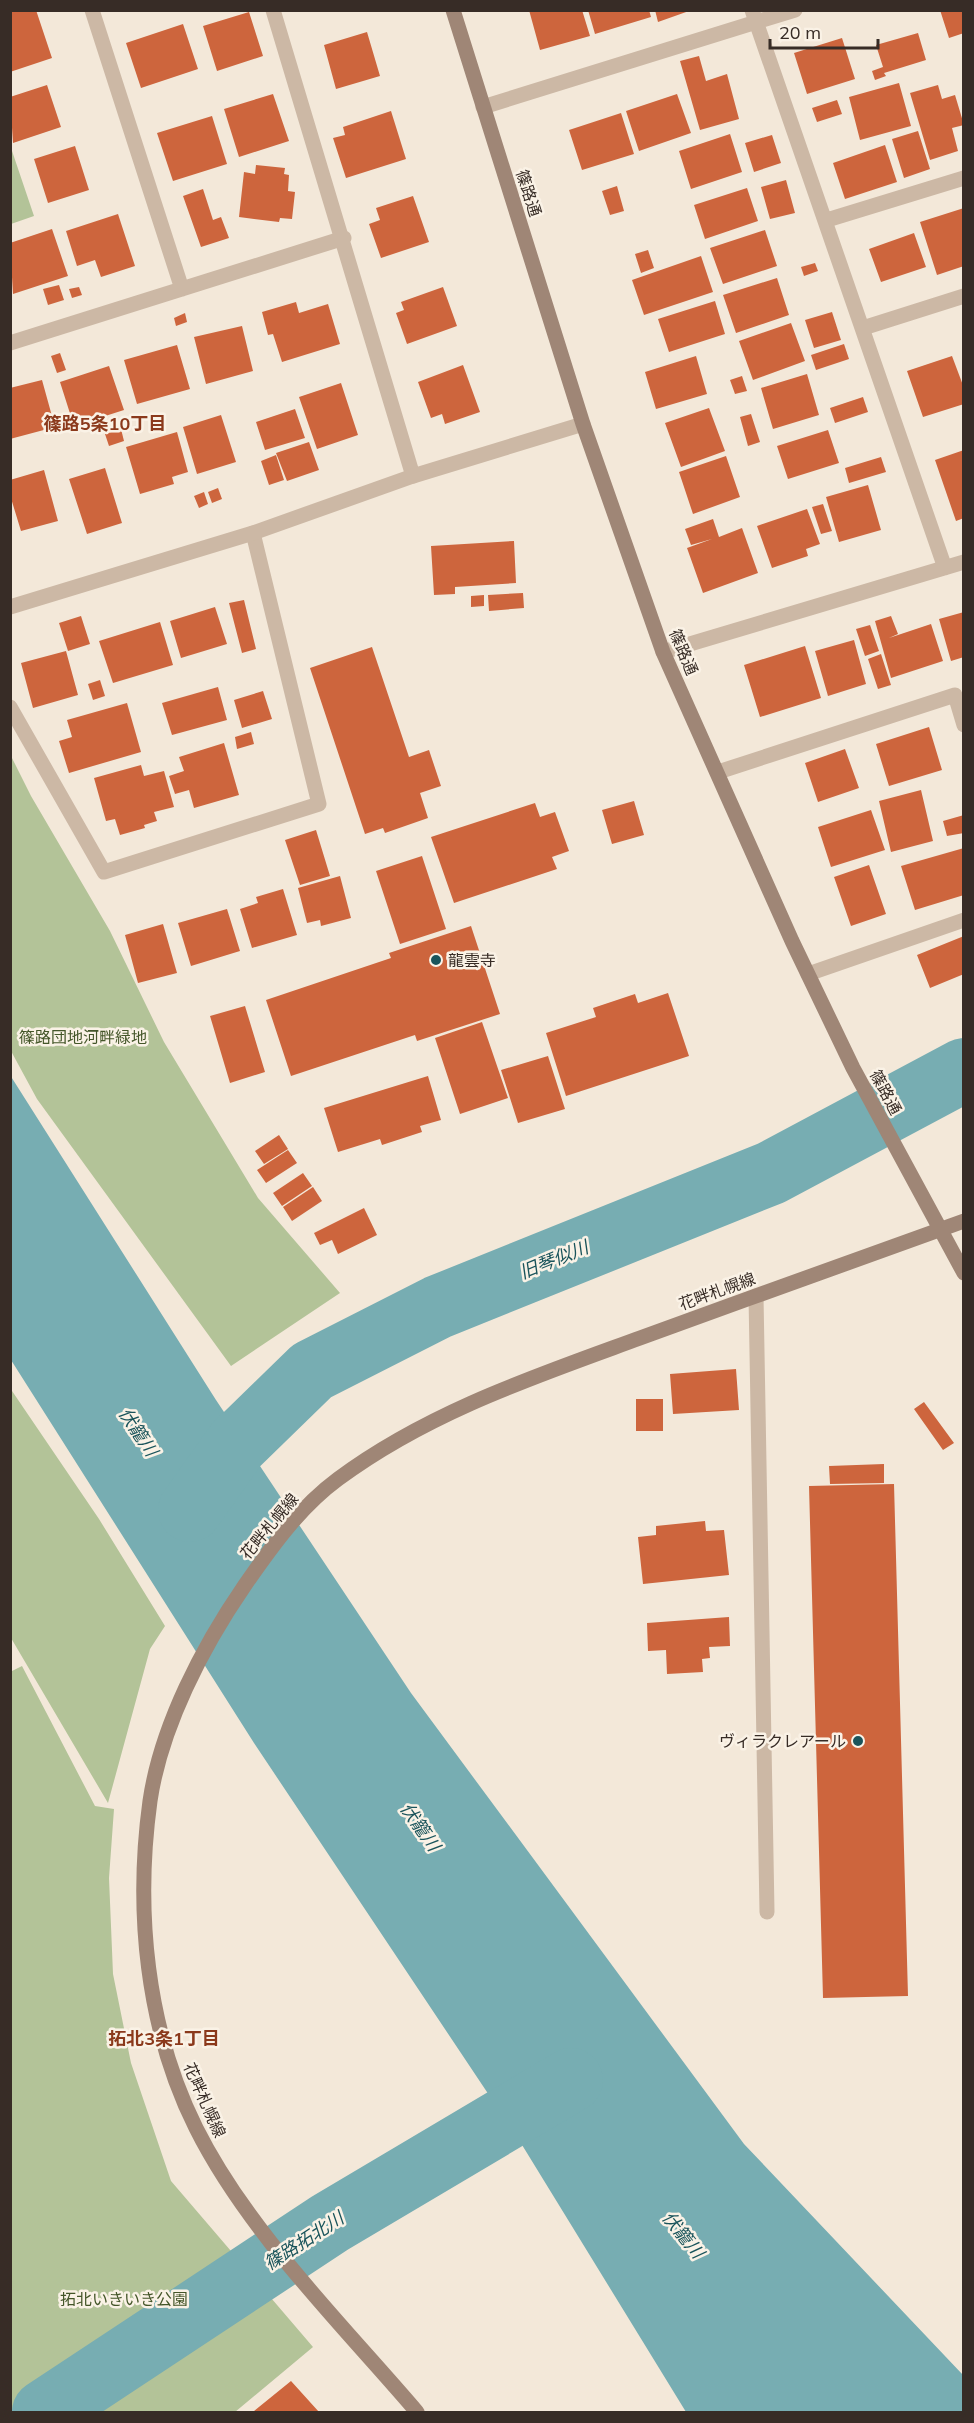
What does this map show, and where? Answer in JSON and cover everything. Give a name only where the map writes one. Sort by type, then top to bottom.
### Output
[{"type":"main road","name":"篠路通","points":[[453,10],[583,424],[663,652],[808,974],[858,1079],[963,1273]]},
{"type":"main road","name":"花畔札幌線","points":[[417,2412],[320,2301],[221,2175],[194,2125],[166,2058],[151,1984],[143,1920],[150,1799],[176,1713],[193,1673],[224,1615],[266,1554],[299,1514],[337,1479],[403,1438],[490,1392],[963,1221]]},
{"type":"street","points":[[92,10],[182,289]]},
{"type":"street","points":[[273,10],[344,238],[413,476]]},
{"type":"street","points":[[483,107],[754,16],[795,10]]},
{"type":"street","points":[[754,16],[945,568]]},
{"type":"street","points":[[826,220],[963,178]]},
{"type":"street","points":[[10,343],[344,238]]},
{"type":"street","points":[[863,328],[963,296]]},
{"type":"street","points":[[10,607],[254,533],[413,476],[583,424]]},
{"type":"street","points":[[10,707],[104,872],[319,804],[254,533]]},
{"type":"street","points":[[663,652],[963,562]]},
{"type":"street","points":[[718,772],[954,695],[963,725]]},
{"type":"street","points":[[808,974],[963,920]]},
{"type":"street","points":[[756,1296],[767,1912]]},
{"type":"green space","points":[[10,145],[34,216],[11,224],[10,224]]},
{"type":"green space","name":"篠路団地河畔緑地","points":[[10,754],[31,796],[110,931],[164,1042],[258,1198],[340,1293],[231,1366],[37,1099],[11,1051]]},
{"type":"green space","points":[[10,1388],[99,1519],[165,1626],[150,1649],[108,1803],[11,1638]]},
{"type":"green space","name":"拓北いきいき公園","points":[[22,1666],[95,1806],[114,1809],[109,1878],[113,1974],[131,2063],[171,2181],[313,2347],[235,2412],[11,2412],[10,1672]]},
{"type":"water","name":"伏籠川","points":[[10,1075],[216,1400],[411,1693],[744,2144],[963,2375],[963,2412],[686,2412],[519,2140],[254,1743],[11,1360]]},
{"type":"building","points":[[36,10],[52,58],[10,72],[10,11]]},
{"type":"building","points":[[529,10],[582,10],[590,36],[540,50]]},
{"type":"building","points":[[588,10],[649,10],[651,17],[595,34]]},
{"type":"building","points":[[655,10],[689,10],[689,11],[658,22]]},
{"type":"building","points":[[940,10],[964,10],[964,33],[949,38]]},
{"type":"building","points":[[249,12],[263,56],[217,71],[203,26]]},
{"type":"building","points":[[183,24],[198,69],[141,88],[126,43]]},
{"type":"building","points":[[367,32],[380,76],[336,89],[324,45]]},
{"type":"building","points":[[918,33],[926,60],[884,73],[886,76],[875,80],[872,71],[883,67],[876,45]]},
{"type":"building","points":[[842,38],[855,79],[807,94],[794,53]]},
{"type":"building","points":[[699,56],[706,81],[727,74],[739,119],[700,130],[680,61]]},
{"type":"building","points":[[899,83],[911,126],[860,140],[849,97]]},
{"type":"building","points":[[47,85],[61,127],[13,143],[10,97]]},
{"type":"building","points":[[938,85],[942,99],[955,95],[964,125],[952,128],[958,151],[930,160],[910,93]]},
{"type":"building","points":[[273,94],[289,141],[239,157],[224,109]]},
{"type":"building","points":[[677,94],[691,133],[639,151],[626,111]]},
{"type":"building","points":[[837,100],[842,114],[817,122],[812,108]]},
{"type":"building","points":[[391,111],[406,159],[346,178],[333,138],[345,135],[343,127]]},
{"type":"building","points":[[621,113],[634,154],[582,170],[569,130]]},
{"type":"building","points":[[212,116],[227,164],[173,181],[157,133]]},
{"type":"building","points":[[918,131],[930,169],[904,178],[892,139]]},
{"type":"building","points":[[730,134],[742,172],[691,189],[679,151]]},
{"type":"building","points":[[772,135],[781,163],[754,172],[745,143]]},
{"type":"building","points":[[885,145],[897,182],[845,199],[833,163]]},
{"type":"building","points":[[75,146],[89,190],[48,203],[34,159]]},
{"type":"building","points":[[256,165],[285,168],[284,174],[289,175],[288,191],[295,192],[292,219],[280,218],[279,222],[239,217],[244,172],[255,174]]},
{"type":"building","points":[[786,180],[795,213],[770,219],[761,187]]},
{"type":"building","points":[[617,186],[624,211],[610,215],[602,191]]},
{"type":"building","points":[[747,188],[758,221],[705,239],[694,205]]},
{"type":"building","points":[[203,189],[213,220],[221,217],[229,238],[201,247],[183,196]]},
{"type":"building","points":[[413,196],[429,242],[381,258],[369,224],[380,220],[376,208]]},
{"type":"building","points":[[964,208],[964,266],[937,275],[920,222]]},
{"type":"building","points":[[118,214],[135,266],[101,277],[95,260],[77,266],[66,231]]},
{"type":"building","points":[[52,229],[68,276],[13,294],[10,243]]},
{"type":"building","points":[[765,230],[777,266],[723,284],[710,248]]},
{"type":"building","points":[[914,233],[926,267],[881,282],[869,249]]},
{"type":"building","points":[[648,250],[654,268],[641,273],[635,254]]},
{"type":"building","points":[[701,256],[713,292],[644,315],[632,280]]},
{"type":"building","points":[[815,263],[818,271],[804,276],[801,267]]},
{"type":"building","points":[[777,278],[789,315],[736,333],[723,295]]},
{"type":"building","points":[[59,285],[64,300],[48,305],[43,289]]},
{"type":"building","points":[[79,287],[82,295],[72,298],[69,289]]},
{"type":"building","points":[[443,287],[457,326],[407,344],[396,313],[404,310],[401,302]]},
{"type":"building","points":[[715,301],[725,334],[669,352],[658,319]]},
{"type":"building","points":[[296,302],[299,313],[328,304],[340,344],[282,362],[273,334],[268,335],[262,312]]},
{"type":"building","points":[[832,312],[841,340],[814,348],[805,320]]},
{"type":"building","points":[[185,313],[187,322],[176,326],[174,318]]},
{"type":"building","points":[[791,323],[805,361],[753,380],[739,341]]},
{"type":"building","points":[[242,326],[253,371],[206,384],[194,337]]},
{"type":"building","points":[[844,344],[849,359],[816,370],[811,355]]},
{"type":"building","points":[[177,345],[190,389],[137,404],[124,360]]},
{"type":"building","points":[[60,353],[66,370],[57,373],[51,356]]},
{"type":"building","points":[[696,356],[707,394],[656,409],[645,372]]},
{"type":"building","points":[[952,356],[964,388],[964,404],[923,417],[907,371]]},
{"type":"building","points":[[463,365],[480,412],[445,424],[442,414],[431,418],[418,382]]},
{"type":"building","points":[[109,366],[124,410],[74,426],[60,382]]},
{"type":"building","points":[[807,374],[819,415],[773,429],[761,388]]},
{"type":"building","points":[[742,376],[747,391],[735,394],[730,380]]},
{"type":"building","points":[[42,380],[55,427],[10,439],[10,388]]},
{"type":"building","points":[[341,383],[358,435],[317,449],[299,397]]},
{"type":"building","points":[[863,397],[868,412],[835,423],[830,408]]},
{"type":"building","points":[[709,408],[725,451],[681,467],[665,423]]},
{"type":"building","points":[[295,409],[305,438],[265,450],[256,422]]},
{"type":"building","points":[[751,414],[760,442],[748,446],[740,417]]},
{"type":"building","points":[[221,415],[236,462],[197,474],[183,427]]},
{"type":"building","points":[[121,429],[124,441],[109,446],[105,434]]},
{"type":"building","points":[[828,430],[839,463],[788,479],[777,446]]},
{"type":"building","points":[[177,432],[188,472],[172,477],[174,484],[140,494],[126,447]]},
{"type":"building","points":[[309,442],[319,470],[287,481],[276,453]]},
{"type":"building","points":[[964,450],[964,518],[956,521],[935,460]]},
{"type":"building","points":[[276,455],[284,480],[269,485],[261,461]]},
{"type":"building","points":[[726,456],[740,497],[693,514],[679,472]]},
{"type":"building","points":[[881,457],[886,472],[849,483],[845,468]]},
{"type":"building","points":[[105,468],[122,523],[87,534],[69,479]]},
{"type":"building","points":[[44,470],[58,521],[21,531],[10,495],[10,480]]},
{"type":"building","points":[[868,485],[881,530],[839,542],[826,497]]},
{"type":"building","points":[[218,488],[222,499],[212,503],[208,492]]},
{"type":"building","points":[[204,492],[208,504],[199,508],[194,496]]},
{"type":"building","points":[[823,504],[832,531],[821,534],[812,507]]},
{"type":"building","points":[[807,509],[820,544],[806,549],[808,556],[772,568],[757,526]]},
{"type":"building","points":[[713,519],[719,537],[742,528],[758,573],[703,593],[687,548],[712,539],[691,545],[685,529]]},
{"type":"building","points":[[514,541],[516,583],[455,587],[455,594],[434,595],[431,546]]},
{"type":"building","points":[[523,593],[524,608],[489,611],[488,595]]},
{"type":"building","points":[[484,595],[484,606],[471,607],[471,596]]},
{"type":"building","points":[[244,600],[256,649],[242,653],[229,603]]},
{"type":"building","points":[[215,607],[227,644],[181,658],[170,621]]},
{"type":"building","points":[[964,612],[964,657],[951,661],[939,619]]},
{"type":"building","points":[[81,616],[90,644],[68,651],[59,623]]},
{"type":"building","points":[[891,616],[898,634],[889,638],[931,624],[943,661],[891,678],[875,621]]},
{"type":"building","points":[[160,622],[173,665],[113,683],[99,641]]},
{"type":"building","points":[[870,625],[879,651],[865,656],[856,629]]},
{"type":"building","points":[[854,640],[866,684],[828,696],[815,651]]},
{"type":"building","points":[[805,646],[821,698],[760,717],[744,665]]},
{"type":"building","points":[[372,647],[409,757],[429,750],[441,786],[420,793],[428,818],[385,833],[383,828],[365,834],[310,668]]},
{"type":"building","points":[[66,651],[78,695],[33,708],[21,663]]},
{"type":"building","points":[[881,654],[891,685],[878,689],[868,659]]},
{"type":"building","points":[[100,680],[105,696],[93,700],[88,684]]},
{"type":"building","points":[[218,687],[227,720],[172,735],[162,703]]},
{"type":"building","points":[[263,691],[272,719],[242,728],[234,700]]},
{"type":"building","points":[[127,703],[141,752],[69,773],[59,741],[72,737],[67,720]]},
{"type":"building","points":[[929,727],[942,770],[889,786],[876,744]]},
{"type":"building","points":[[251,732],[254,744],[237,749],[235,737]]},
{"type":"building","points":[[224,743],[239,795],[194,808],[189,790],[175,794],[169,776],[184,771],[179,757]]},
{"type":"building","points":[[845,749],[859,788],[818,802],[805,763]]},
{"type":"building","points":[[141,765],[144,776],[164,771],[174,807],[154,812],[157,821],[144,825],[145,828],[120,835],[115,819],[106,821],[94,778]]},
{"type":"building","points":[[921,790],[933,841],[891,852],[879,801]]},
{"type":"building","points":[[634,801],[644,835],[612,844],[602,810]]},
{"type":"building","points":[[535,803],[540,817],[555,812],[569,851],[552,857],[557,869],[454,903],[431,837]]},
{"type":"building","points":[[871,810],[885,850],[831,867],[818,827]]},
{"type":"building","points":[[964,815],[964,833],[947,836],[943,821]]},
{"type":"building","points":[[316,830],[330,876],[300,885],[285,840]]},
{"type":"building","points":[[964,848],[964,895],[915,910],[901,866]]},
{"type":"building","points":[[422,856],[446,929],[400,944],[376,871]]},
{"type":"building","points":[[869,865],[886,914],[851,926],[834,877]]},
{"type":"building","points":[[340,876],[351,918],[321,926],[320,920],[307,923],[298,888]]},
{"type":"building","points":[[283,889],[297,935],[252,948],[240,909],[258,903],[256,897]]},
{"type":"building","points":[[227,909],[240,951],[191,966],[178,923]]},
{"type":"building","points":[[163,924],[177,973],[138,983],[125,935]]},
{"type":"building","points":[[471,926],[500,1014],[417,1041],[415,1035],[291,1076],[266,1000],[391,958],[389,953]]},
{"type":"building","points":[[964,936],[964,974],[930,988],[917,955]]},
{"type":"building","points":[[668,993],[689,1056],[566,1096],[546,1033],[596,1017],[593,1008],[635,994],[638,1003]]},
{"type":"building","points":[[245,1006],[265,1072],[230,1083],[210,1016]]},
{"type":"building","points":[[482,1022],[508,1098],[460,1114],[435,1038]]},
{"type":"building","points":[[548,1056],[565,1109],[518,1123],[501,1070]]},
{"type":"building","points":[[428,1076],[441,1120],[420,1126],[422,1132],[382,1145],[380,1139],[338,1152],[324,1108]]},
{"type":"building","points":[[279,1135],[288,1149],[264,1164],[255,1151]]},
{"type":"building","points":[[288,1150],[297,1163],[266,1183],[257,1170]]},
{"type":"building","points":[[303,1173],[312,1186],[282,1206],[273,1193]]},
{"type":"building","points":[[313,1187],[322,1201],[292,1221],[283,1207]]},
{"type":"building","points":[[364,1208],[377,1235],[338,1254],[332,1240],[320,1245],[314,1233]]},
{"type":"building","points":[[736,1369],[739,1410],[673,1414],[670,1374]]},
{"type":"building","points":[[636,1399],[663,1399],[663,1431],[636,1431]]},
{"type":"building","points":[[924,1402],[954,1443],[943,1450],[914,1409]]},
{"type":"building","points":[[884,1464],[884,1483],[830,1484],[829,1466]]},
{"type":"building","name":"ヴィラクレアール","points":[[894,1484],[908,1996],[823,1998],[809,1486]]},
{"type":"building","points":[[705,1521],[706,1531],[724,1530],[729,1575],[643,1584],[638,1537],[656,1535],[656,1526]]},
{"type":"building","points":[[729,1617],[730,1646],[709,1647],[710,1658],[702,1659],[703,1672],[667,1674],[666,1650],[648,1651],[647,1623]]},
{"type":"building","points":[[291,2381],[319,2412],[254,2411]]},
{"type":"waterway","name":"旧琴似川","points":[[190,1510],[236,1445],[312,1371],[438,1307],[771,1173],[964,1070]]},
{"type":"waterway","name":"篠路拓北川","points":[[44,2412],[330,2223],[571,2080]]},
{"type":"place","name":"龍雲寺","points":[[436,960]]},
{"type":"place","name":"ヴィラクレアール","points":[[858,1741]]},
{"type":"district","name":"篠路5条10丁目","points":[[105,424]]},
{"type":"district","name":"拓北3条1丁目","points":[[164,2039]]}]
